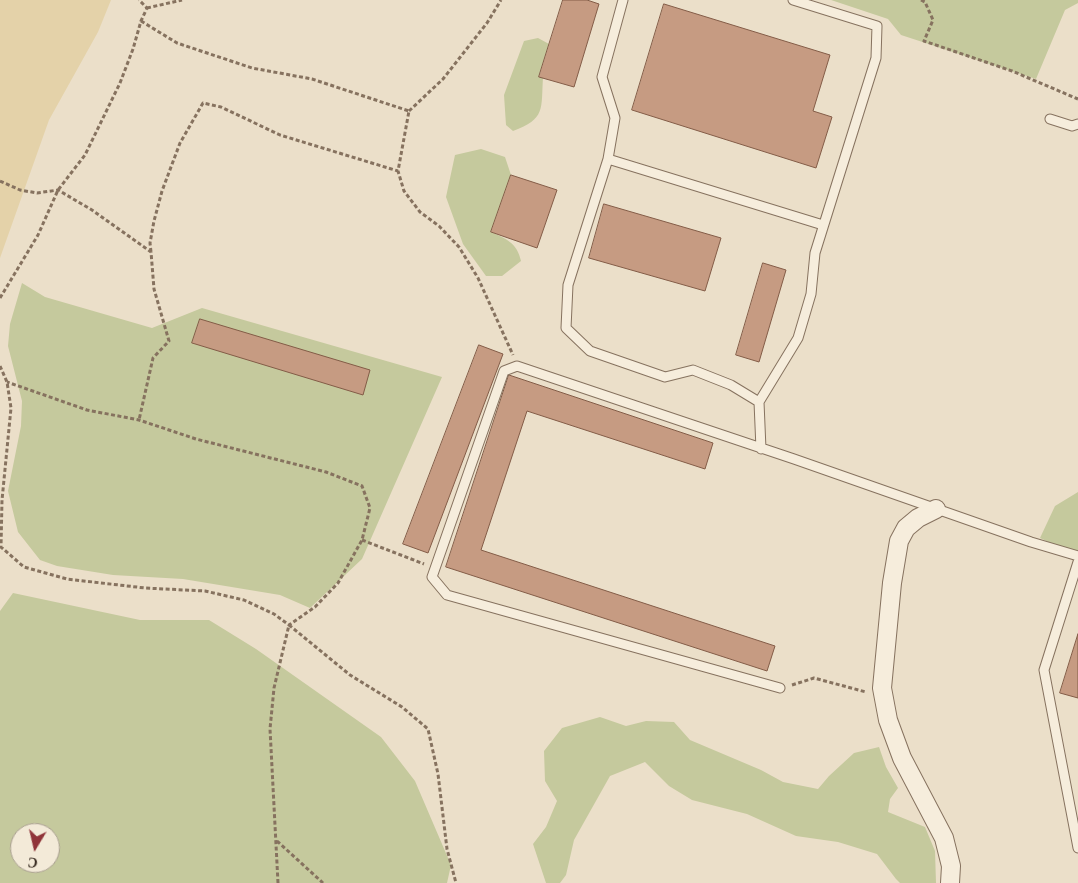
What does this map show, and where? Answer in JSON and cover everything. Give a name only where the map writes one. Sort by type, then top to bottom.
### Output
[{"type":"street","points":[[936,509],[918,518],[906,528],[899,541],[892,583],[882,688],[888,720],[902,758],[944,838],[951,866],[950,883]]},
{"type":"lane","points":[[623,0],[602,77],[615,118],[608,159],[568,285],[566,328],[590,351],[665,378],[693,370],[731,385],[759,402]]},
{"type":"lane","points":[[761,449],[759,402],[798,338],[811,294],[815,253],[876,58],[877,26],[793,0]]},
{"type":"lane","points":[[1050,119],[1072,126],[1078,124]]},
{"type":"lane","points":[[608,159],[823,225]]},
{"type":"lane","points":[[780,688],[446,595],[432,577],[504,371],[517,366],[1078,556]]},
{"type":"lane","points":[[1078,562],[1044,670],[1078,848]]},
{"type":"path","points":[[139,0],[147,8]]},
{"type":"path","points":[[147,8],[182,0]]},
{"type":"path","points":[[501,0],[487,23],[443,79],[409,111],[398,171],[404,191],[420,212],[440,226],[459,247],[478,278],[517,366]]},
{"type":"path","points":[[921,0],[925,2],[933,20],[924,42],[1012,71],[1078,99]]},
{"type":"path","points":[[0,298],[38,235],[58,190],[85,155],[120,82],[147,8]]},
{"type":"path","points":[[141,21],[177,43],[242,65],[312,79],[409,111]]},
{"type":"path","points":[[139,420],[153,358],[169,341],[154,289],[150,243],[154,221],[165,183],[180,143],[203,103],[221,107],[280,135],[398,171]]},
{"type":"path","points":[[0,181],[20,190],[37,193],[58,190],[92,210],[151,252]]},
{"type":"path","points":[[0,366],[8,382],[11,408],[2,500],[0,548],[24,567],[67,579],[145,588],[205,591],[244,600],[274,614],[350,675],[402,708],[428,729],[438,774],[447,849],[456,883]]},
{"type":"path","points":[[8,382],[87,410],[139,420],[196,439],[326,472],[362,486],[370,508],[362,540],[338,583],[315,607],[289,625],[274,688],[270,729],[278,883]]},
{"type":"path","points":[[362,540],[436,568]]},
{"type":"path","points":[[780,688],[814,678],[883,697]]},
{"type":"path","points":[[277,840],[323,883]]},
{"type":"green space","points":[[831,0],[1078,0],[1078,3],[1065,10],[1036,79],[901,35],[888,19]]},
{"type":"green space","points":[[538,38],[549,44],[539,76],[543,77],[540,112],[524,127],[513,131],[506,125],[504,95],[524,41]]},
{"type":"green space","points":[[481,149],[505,157],[511,175],[491,232],[511,242],[517,250],[521,261],[502,276],[486,276],[463,244],[446,197],[455,155]]},
{"type":"green space","points":[[22,283],[45,297],[152,328],[202,308],[442,377],[362,559],[310,608],[280,595],[183,579],[113,575],[57,566],[40,560],[18,532],[8,491],[21,426],[22,401],[8,346],[10,324]]},
{"type":"green space","points":[[1078,492],[1078,556],[1040,538],[1055,506]]},
{"type":"green space","points":[[13,593],[140,620],[209,620],[256,649],[381,737],[415,781],[451,865],[447,883],[0,883],[0,611]]},
{"type":"green space","points":[[600,717],[626,726],[646,721],[674,722],[690,740],[761,770],[783,782],[818,789],[854,753],[879,747],[886,767],[898,788],[890,799],[888,812],[925,827],[935,851],[936,883],[900,883],[877,854],[838,842],[796,836],[747,814],[692,800],[669,786],[645,762],[610,776],[574,840],[566,875],[560,883],[546,883],[533,844],[546,827],[557,801],[545,781],[544,751],[562,728]]},
{"type":"sand","points":[[0,0],[111,0],[98,32],[49,120],[0,258]]},
{"type":"building","points":[[563,0],[587,0],[599,4],[574,87],[539,77]]},
{"type":"building","points":[[664,4],[830,55],[813,111],[832,117],[816,168],[632,110]]},
{"type":"building","points":[[511,175],[557,190],[537,248],[491,232]]},
{"type":"building","points":[[604,204],[721,238],[705,291],[589,258]]},
{"type":"building","points":[[763,263],[786,270],[759,362],[736,355]]},
{"type":"building","points":[[200,319],[370,370],[363,395],[192,343]]},
{"type":"building","points":[[479,345],[503,354],[428,553],[403,544]]},
{"type":"building","points":[[509,375],[713,443],[705,469],[527,411],[481,550],[775,646],[767,671],[446,567]]},
{"type":"building","points":[[1078,634],[1078,698],[1060,693]]}]
